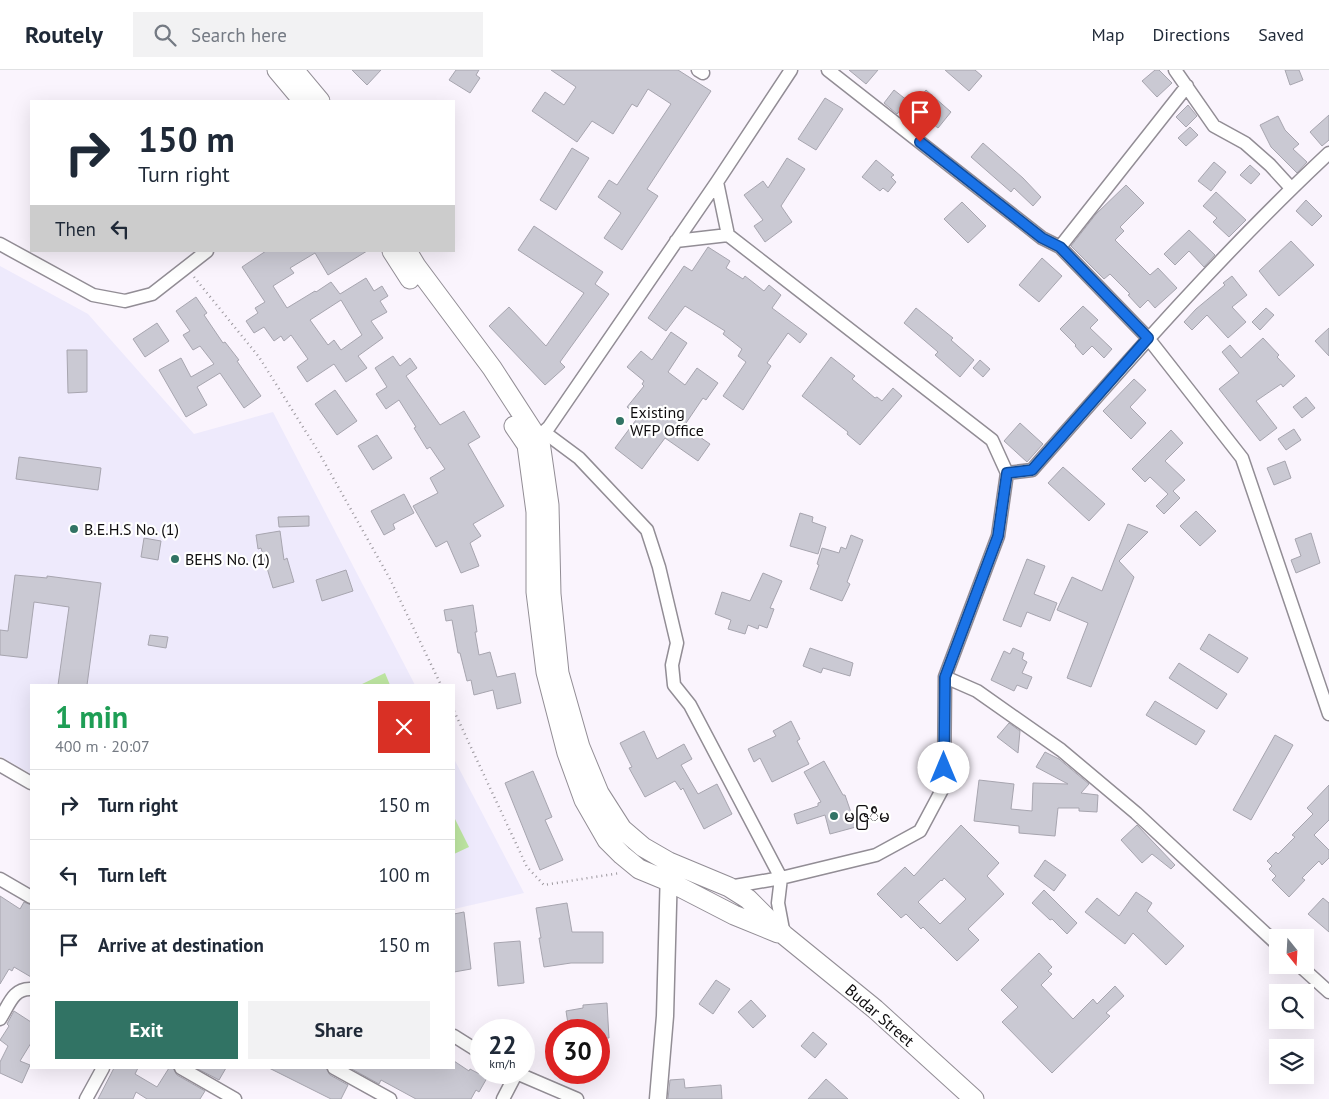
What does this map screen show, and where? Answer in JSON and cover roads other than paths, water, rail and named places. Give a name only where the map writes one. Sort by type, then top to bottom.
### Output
[{"type":"main road","points":[[277,70],[302,100]]},
{"type":"main road","points":[[294,70],[319,100]]},
{"type":"main road","points":[[393,252],[480,374],[540,442],[549,505],[551,594],[559,673],[580,747],[599,793],[622,829],[643,847],[669,862],[730,887],[748,899],[784,935]]},
{"type":"main road","points":[[409,252],[416,266],[492,368],[536,438],[536,592],[546,672],[562,735],[584,800],[608,840],[639,869],[668,881],[734,915],[784,935]]},
{"type":"main road","name":"Budar Street","points":[[784,935],[875,1009],[974,1099]]},
{"type":"street","points":[[784,935],[778,903],[781,878],[690,705],[674,685],[672,665],[676,643],[659,567],[646,530],[579,458],[536,438],[555,419],[791,70]]},
{"type":"street","points":[[828,70],[1042,238],[1060,247],[1148,338],[1242,458],[1329,714]]},
{"type":"street","points":[[1175,70],[1214,126],[1245,143],[1270,165],[1291,188]]},
{"type":"street","points":[[1060,247],[1187,86]]},
{"type":"street","points":[[1007,473],[1032,470],[1148,338],[1291,188],[1329,153]]},
{"type":"street","points":[[717,182],[728,235],[992,440],[1007,473],[998,536],[945,677],[944,786],[920,831],[876,855],[781,878],[730,887]]},
{"type":"street","points":[[676,241],[728,235]]},
{"type":"street","points":[[0,244],[93,295],[126,301],[152,294],[206,252]]},
{"type":"street","points":[[945,677],[977,691],[1060,750],[1136,813],[1269,937]]},
{"type":"street","points":[[0,765],[30,782]]},
{"type":"street","points":[[658,1099],[666,1016],[669,862]]},
{"type":"street","points":[[0,879],[30,896]]},
{"type":"street","points":[[1309,974],[1329,992]]},
{"type":"street","points":[[0,1019],[17,992],[23,989],[30,990]]},
{"type":"street","points":[[455,1037],[470,1046]]},
{"type":"street","points":[[86,1099],[102,1069]]},
{"type":"street","points":[[183,1069],[235,1099]]},
{"type":"street","points":[[336,1069],[390,1099]]},
{"type":"street","points":[[535,1081],[577,1099]]},
{"type":"street","points":[[503,1099],[510,1084]]},
{"type":"place","name":"Existing WFP Office","points":[[620,421]]},
{"type":"place","name":"B.E.H.S No. (1)","points":[[74,529]]},
{"type":"place","name":"BEHS No. (1)","points":[[175,559]]},
{"type":"place","name":"မဇြ်ိမ","points":[[834,816]]}]
